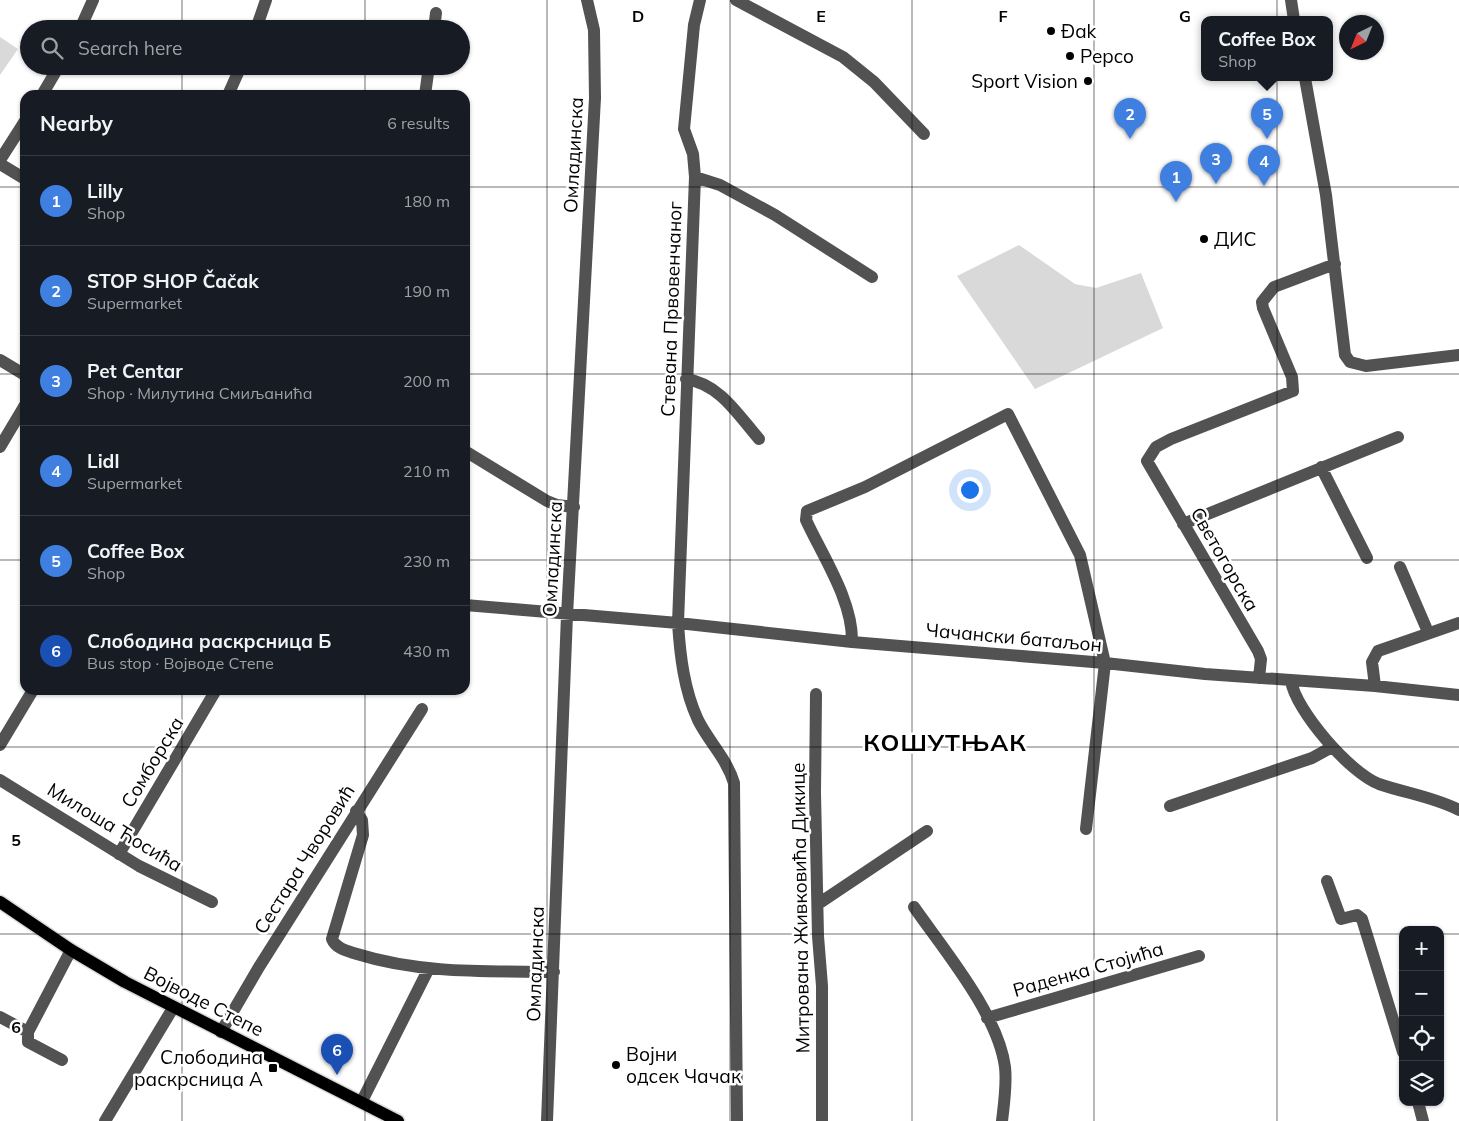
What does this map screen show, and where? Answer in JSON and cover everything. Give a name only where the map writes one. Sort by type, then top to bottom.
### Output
[{"type":"main road","name":"Војводе Степе","points":[[0,902],[71,950],[173,1008],[362,1101],[398,1121]]},
{"type":"street","points":[[84,20],[93,0]]},
{"type":"street","points":[[259,20],[266,0]]},
{"type":"street","name":"Омладинска","points":[[547,1121],[567,615],[595,98],[594,30],[588,0]]},
{"type":"street","name":"Стевана Првовенчаног","points":[[700,0],[694,25],[684,129],[693,154],[695,177],[678,623],[680,658],[698,719],[730,769],[734,783],[737,1121]]},
{"type":"street","points":[[736,0],[843,57],[874,82],[924,134]]},
{"type":"street","points":[[1291,0],[1293,16]]},
{"type":"street","points":[[435,20],[436,13]]},
{"type":"street","points":[[45,90],[54,75]]},
{"type":"street","points":[[230,90],[237,75]]},
{"type":"street","points":[[426,90],[428,75]]},
{"type":"street","points":[[1306,81],[1326,195],[1343,348],[1350,362],[1366,366],[1459,355]]},
{"type":"street","points":[[20,129],[0,162],[20,176]]},
{"type":"street","points":[[695,177],[720,185],[775,215],[872,277]]},
{"type":"street","name":"Светогорска","points":[[1259,678],[1260,659],[1258,651],[1148,461],[1156,447],[1171,439],[1293,391],[1292,377],[1262,302],[1269,290],[1274,287],[1335,264]]},
{"type":"street","points":[[0,360],[20,372]]},
{"type":"street","points":[[686,379],[707,385],[720,394],[759,439]]},
{"type":"street","points":[[0,447],[20,414]]},
{"type":"street","points":[[852,642],[852,629],[848,608],[806,520],[807,511],[865,487],[1008,414],[1080,555],[1105,663],[1086,829]]},
{"type":"street","points":[[1183,524],[1398,437]]},
{"type":"street","points":[[470,453],[547,501],[557,506],[574,507]]},
{"type":"street","points":[[1321,467],[1367,558]]},
{"type":"street","points":[[1400,567],[1428,632]]},
{"type":"street","name":"Чачански батаљон","points":[[470,605],[678,623],[852,642],[1291,681],[1375,686],[1459,695]]},
{"type":"street","points":[[1375,686],[1372,662],[1378,651],[1428,632],[1459,623]]},
{"type":"street","points":[[1291,681],[1298,701],[1332,747],[1371,780],[1447,804],[1459,810]]},
{"type":"street","name":"Митрована Живковића Дикице","points":[[816,694],[815,793],[822,986],[822,1121]]},
{"type":"street","points":[[0,745],[29,695]]},
{"type":"street","name":"Сомборска","points":[[119,854],[213,695]]},
{"type":"street","name":"Сестара Чворовић","points":[[221,1032],[356,811],[422,709]]},
{"type":"street","points":[[1170,806],[1312,758],[1332,747]]},
{"type":"street","name":"Милоша Ћосића","points":[[0,780],[119,854],[161,878],[212,902]]},
{"type":"street","points":[[356,811],[362,820],[363,834],[333,941],[343,949],[380,961],[428,970],[554,972]]},
{"type":"street","points":[[818,904],[927,831]]},
{"type":"street","points":[[1327,881],[1342,918],[1357,915],[1362,919],[1399,1039]]},
{"type":"street","points":[[914,907],[957,968],[988,1018],[1005,1066],[1002,1121]]},
{"type":"street","points":[[62,1060],[28,1042],[28,1032],[71,950]]},
{"type":"street","name":"Раденка Стојића","points":[[988,1018],[1200,956]]},
{"type":"street","points":[[362,1101],[428,970]]},
{"type":"street","points":[[105,1121],[173,1008]]},
{"type":"street","points":[[0,1017],[28,1032]]},
{"type":"street","points":[[1419,1106],[1424,1121]]},
{"type":"shaded area","points":[[0,37],[18,49],[0,75]]},
{"type":"shaded area","points":[[1019,245],[1075,284],[1096,288],[1141,273],[1163,328],[1035,389],[957,276]]},
{"type":"place","name":"Đak","points":[[1051,31]]},
{"type":"place","name":"Pepco","points":[[1070,56]]},
{"type":"place","name":"Sport Vision","points":[[1088,81]]},
{"type":"place","name":"STOP SHOP Čačak","points":[[1130,139]]},
{"type":"place","name":"Coffee Box","points":[[1267,139]]},
{"type":"place","name":"Pet Centar","points":[[1216,184]]},
{"type":"place","name":"Lidl","points":[[1264,186]]},
{"type":"place","name":"Lilly","points":[[1176,202]]},
{"type":"place","name":"ДИС","points":[[1204,239]]},
{"type":"place","name":"Војни одсек Чачак","points":[[616,1065]]},
{"type":"place","name":"Слободина раскрсница А","points":[[273,1068]]},
{"type":"place","name":"Слободина раскрсница Б","points":[[337,1075]]},
{"type":"district","name":"КОШУТЊАК","points":[[945,742]]}]
